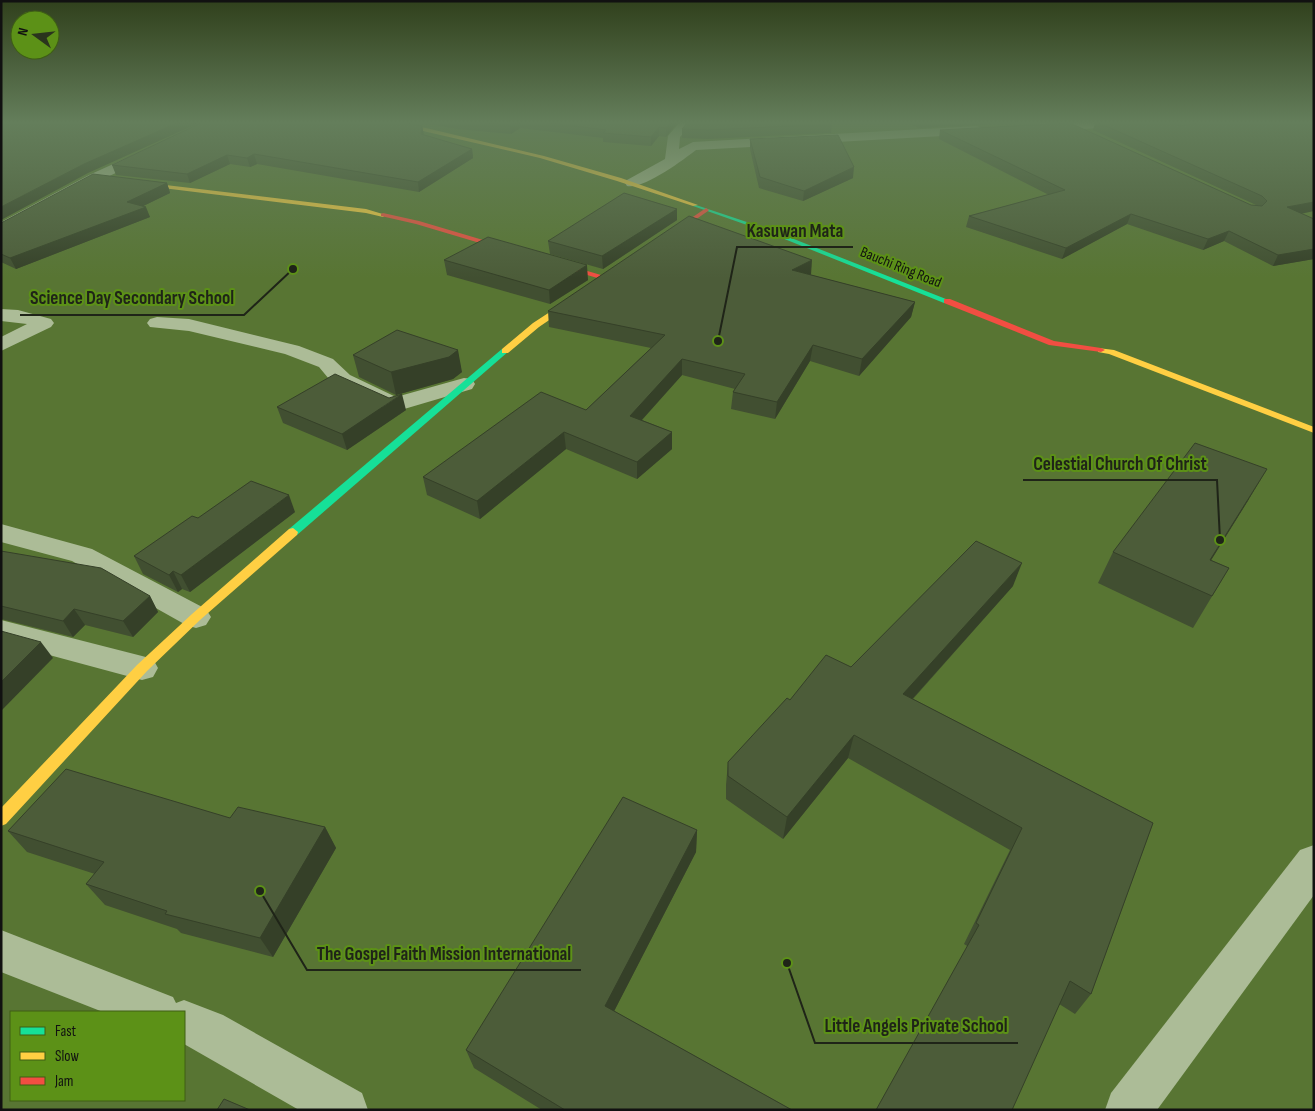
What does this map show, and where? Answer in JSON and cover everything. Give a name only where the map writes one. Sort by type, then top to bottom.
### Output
[{"type":"street","points":[[1,229],[103,174]]},
{"type":"street","name":"Bauchi Ring Road","points":[[602,174],[769,231],[1052,343],[1111,352],[1314,430]]},
{"type":"street","points":[[632,183],[649,174]]},
{"type":"street","points":[[1,819],[142,668],[196,617],[464,384],[536,325],[611,276],[408,220],[366,212],[94,178]]},
{"type":"street","points":[[652,247],[706,210]]},
{"type":"street","points":[[1,315],[18,316],[44,324],[1,345]]},
{"type":"street","points":[[157,323],[189,325],[292,350],[326,363],[342,380],[394,405],[464,384]]},
{"type":"street","points":[[1,533],[82,555],[196,617]]},
{"type":"street","points":[[1,631],[142,668]]},
{"type":"street","points":[[1128,1110],[1314,863]]},
{"type":"street","points":[[1,951],[155,1011]]},
{"type":"street","points":[[185,1022],[207,1032],[345,1110]]},
{"type":"building","points":[[1,174],[65,174],[1,207]]},
{"type":"building","points":[[93,174],[167,183],[127,202],[146,207],[10,258],[1,254],[1,223]]},
{"type":"building","points":[[370,174],[431,174],[418,182]]},
{"type":"building","points":[[759,174],[840,174],[804,191],[760,177]]},
{"type":"building","points":[[1031,174],[1182,174],[1251,205],[1262,206],[1267,201],[1262,196],[1213,174],[1314,174],[1314,202],[1287,207],[1314,219],[1314,249],[1278,255],[1229,231],[1208,239],[1131,214],[1066,248],[969,216],[1065,190]]},
{"type":"building","points":[[624,193],[677,209],[602,256],[548,241]]},
{"type":"building","points":[[689,216],[812,260],[792,270],[915,302],[862,359],[813,345],[777,402],[733,392],[745,374],[682,359],[630,416],[672,432],[637,462],[564,432],[477,501],[423,477],[541,392],[586,410],[665,335],[548,311]]},
{"type":"building","points":[[488,237],[587,265],[549,290],[444,260]]},
{"type":"building","points":[[397,330],[458,350],[449,357],[391,372],[353,355]]},
{"type":"building","points":[[335,374],[389,398],[402,394],[342,434],[277,407]]},
{"type":"building","points":[[1195,443],[1267,469],[1210,560],[1229,568],[1212,596],[1113,552]]},
{"type":"building","points":[[251,481],[289,495],[181,575],[173,571],[169,575],[134,556],[192,516],[198,518]]},
{"type":"building","points":[[976,541],[1022,563],[903,694],[1153,823],[1091,994],[1070,981],[1012,1110],[876,1110],[979,925],[976,923],[1022,828],[854,735],[787,817],[728,776],[728,762],[787,698],[790,700],[826,655],[851,667]]},
{"type":"building","points":[[1,551],[101,568],[150,596],[123,621],[74,609],[63,621],[1,606]]},
{"type":"building","points":[[1,631],[41,642],[1,682]]},
{"type":"building","points":[[66,769],[230,818],[238,807],[325,827],[260,938],[165,914],[167,911],[86,884],[104,862],[8,831]]},
{"type":"building","points":[[623,797],[697,830],[605,1006],[792,1110],[565,1110],[466,1050]]},
{"type":"building","points":[[224,1099],[250,1110],[217,1110]]},
{"type":"traffic: fast","points":[[695,205],[769,231],[947,301]]},
{"type":"traffic: fast","points":[[293,532],[505,351]]},
{"type":"traffic: slow","points":[[599,174],[695,205]]},
{"type":"traffic: slow","points":[[132,183],[366,211],[383,215]]},
{"type":"traffic: slow","points":[[505,351],[536,325],[579,297]]},
{"type":"traffic: slow","points":[[1101,350],[1111,352],[1314,430]]},
{"type":"traffic: slow","points":[[1,819],[142,668],[196,617],[293,532]]},
{"type":"traffic: jam","points":[[664,239],[706,210]]},
{"type":"traffic: jam","points":[[383,215],[417,222],[607,278]]},
{"type":"traffic: jam","points":[[947,301],[1052,343],[1101,350]]},
{"type":"place","name":"Science Day Secondary School","points":[[293,269]]},
{"type":"place","name":"Kasuwan Mata","points":[[718,341]]},
{"type":"place","name":"Celestial Church Of Christ","points":[[1220,540]]},
{"type":"place","name":"The Gospel Faith Mission International","points":[[260,891]]},
{"type":"place","name":"Little Angels Private School","points":[[787,963]]}]
